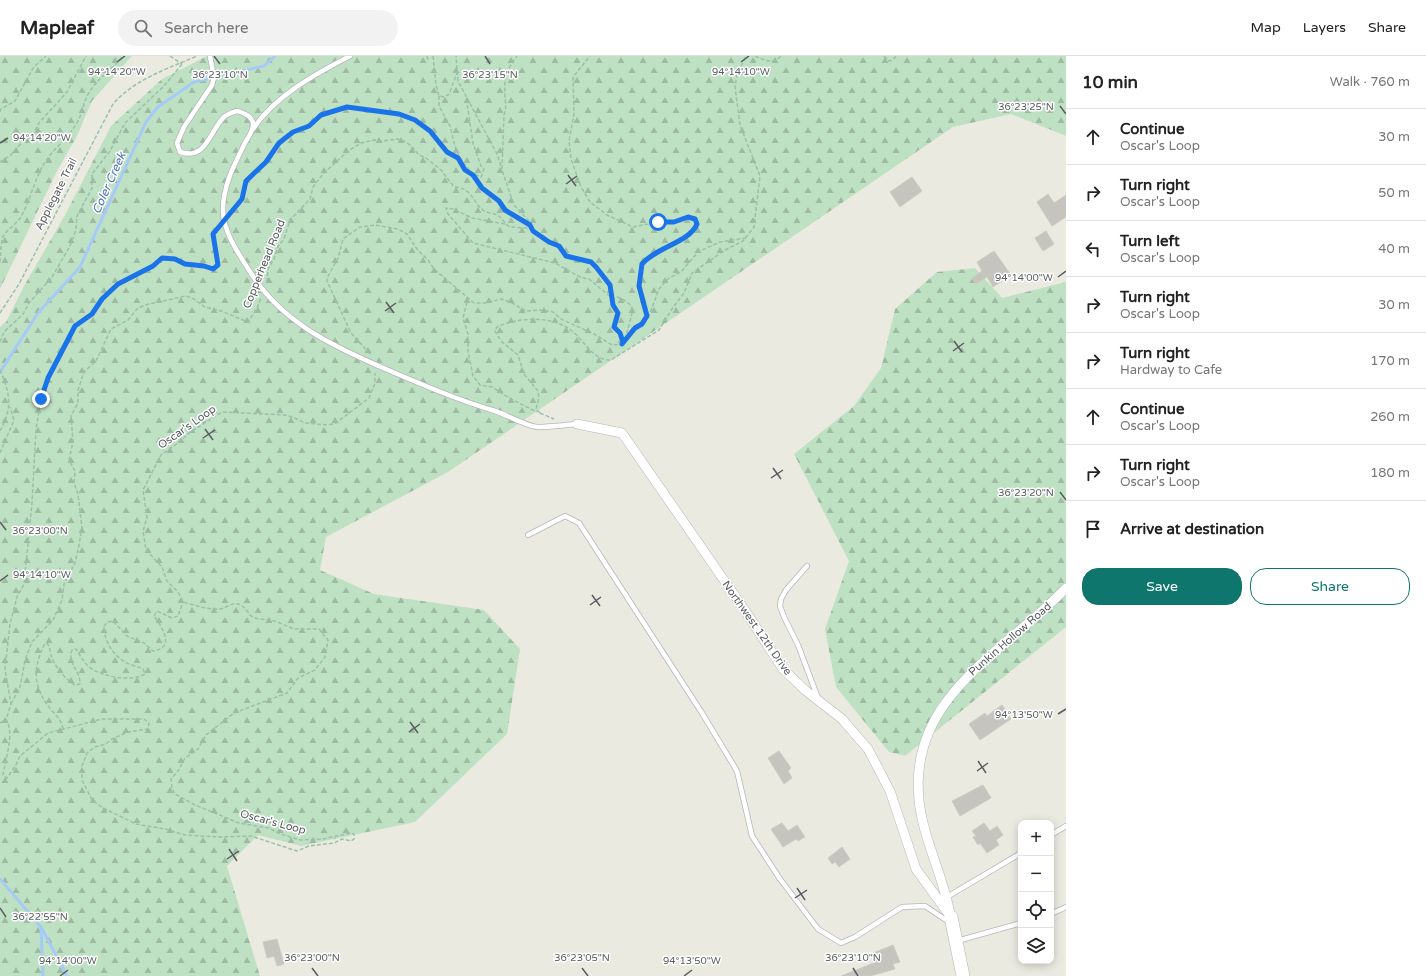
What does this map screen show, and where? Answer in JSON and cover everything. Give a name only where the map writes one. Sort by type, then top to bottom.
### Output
[{"type":"street","name":"Northwest 12th Drive","points":[[576,424],[622,433],[744,609],[783,669],[842,718],[868,749],[890,791],[916,869],[952,921]]},
{"type":"street","name":"Punkin Hollow Road","points":[[952,921],[947,896],[924,829],[919,800],[918,773],[921,753],[927,733],[948,697],[978,664],[1033,621],[1066,588]]},
{"type":"street","points":[[952,921],[963,976]]},
{"type":"lane","points":[[210,56],[214,78],[212,85],[184,127],[177,143],[180,152],[189,155],[200,150],[226,116],[237,111],[247,114],[252,121],[253,129]]},
{"type":"lane","points":[[350,56],[318,74],[263,114],[244,145],[225,187],[223,210],[224,221],[232,240],[250,272],[264,290],[268,298],[298,324],[327,342],[374,365],[460,400],[536,427],[576,424]]},
{"type":"lane","points":[[528,535],[565,516],[579,523],[702,713],[737,771],[752,836],[780,880],[818,929],[841,943],[855,937],[902,907],[925,906],[952,921]]},
{"type":"lane","points":[[807,566],[786,590],[781,599],[780,606],[798,645],[819,700]]},
{"type":"lane","points":[[1054,833],[1066,826]]},
{"type":"lane","points":[[947,896],[1018,855]]},
{"type":"lane","points":[[1054,912],[1066,906]]},
{"type":"lane","points":[[957,940],[1018,924]]},
{"type":"path","points":[[0,112],[1,109],[15,101],[33,68],[46,56]]},
{"type":"path","points":[[0,162],[11,155],[25,139],[34,133],[39,123],[68,92],[86,56]]},
{"type":"path","points":[[0,262],[3,236],[21,218],[45,163],[73,129],[79,118],[83,104],[100,77],[114,67],[123,56]]},
{"type":"path","points":[[0,342],[4,332],[24,314],[29,303],[52,277],[70,246],[76,230],[77,216],[92,188],[92,174],[110,151],[125,123],[164,86],[182,64],[170,56]]},
{"type":"path","name":"Applegate Trail","points":[[0,313],[19,284],[113,104],[140,81],[182,64],[197,56]]},
{"type":"path","points":[[427,56],[428,62]]},
{"type":"path","points":[[433,56],[439,106],[450,126],[459,156],[482,188],[499,201],[505,210],[530,225]]},
{"type":"path","points":[[456,56],[458,81],[497,154],[514,205],[530,222],[533,231],[549,242],[559,246],[566,256],[591,262],[610,285],[618,313],[614,327],[620,333],[623,342],[622,344]]},
{"type":"path","points":[[502,170],[504,115],[506,109],[504,81],[508,68],[517,56]]},
{"type":"path","points":[[590,56],[573,78],[574,114],[569,141],[571,162],[581,187],[590,202],[607,216],[633,227],[658,222],[674,222],[688,217],[695,219],[697,224],[679,241],[661,249],[642,264],[639,286],[647,316]]},
{"type":"path","points":[[540,413],[536,410],[539,398],[538,391],[524,374],[518,354],[497,338],[495,331],[497,327],[516,321],[552,321],[572,331],[597,356],[611,360],[659,330],[672,309],[684,294],[692,273],[748,237],[754,227],[760,176],[740,125],[735,87],[737,76],[745,58],[749,56]]},
{"type":"path","points":[[755,56],[770,62],[777,60],[782,56]]},
{"type":"path","points":[[884,56],[889,61],[893,60],[896,56]]},
{"type":"path","points":[[439,96],[444,97],[449,94],[457,72]]},
{"type":"path","points":[[466,96],[473,142],[484,169],[481,177],[473,175]]},
{"type":"path","name":"Oscar's Loop","points":[[473,175],[465,170],[458,158],[447,152],[430,131],[415,120],[399,114],[347,107],[321,115],[309,126],[293,132],[279,143],[266,162],[246,181],[242,199],[213,234],[218,265],[213,269],[204,266],[185,264],[175,259],[162,258],[153,266],[118,284],[102,299],[92,314],[75,326],[48,378],[41,399],[36,429],[32,503],[24,584],[17,597],[10,624],[5,669],[11,704],[6,720],[8,723],[10,740],[3,775],[7,778],[20,756],[48,733],[102,719],[147,720],[150,727],[148,729],[128,732],[112,739],[106,744],[90,750],[87,753],[82,766],[83,784],[94,803],[134,823],[165,829],[185,835],[251,836],[297,850],[309,846],[334,843],[342,839],[351,841],[354,839],[354,834],[351,833],[323,840],[300,840],[278,833],[269,828],[239,823],[195,805],[175,794],[172,789],[170,779],[178,771],[185,758],[198,749],[206,735],[234,713],[249,709],[256,703],[290,691],[298,678],[319,666],[325,657],[328,640],[326,636],[316,628],[294,629],[275,621],[251,617],[245,608],[237,604],[218,609],[183,602],[178,592],[167,581],[162,567],[146,550],[143,531],[147,516],[143,490],[161,455],[189,433],[222,412],[285,416],[295,418],[305,423],[328,425],[336,423],[362,404],[371,394],[376,383],[374,365],[369,352],[351,332],[337,299],[328,286],[327,278],[338,258],[343,239],[360,227],[372,226],[394,228],[404,232],[434,269],[474,303],[481,304],[501,299],[526,311],[543,310],[552,312],[562,319],[596,334],[612,345],[622,344]]},
{"type":"path","name":"Copperhead Road","points":[[11,704],[20,688],[25,660],[32,642],[53,620],[62,600],[64,584],[75,563],[82,528],[78,494],[74,484],[75,471],[69,460],[73,442],[71,416],[78,403],[78,390],[84,372],[96,361],[111,329],[128,320],[137,309],[145,304],[186,296],[194,299],[205,307],[221,311],[248,322],[257,308],[269,275],[268,269],[278,246],[284,239],[290,220],[310,199],[313,187],[323,174],[348,151],[361,143],[374,140],[382,141],[397,139],[410,145],[419,155],[426,158],[441,170],[454,187],[463,187],[471,194],[474,200],[485,211],[498,215],[505,224],[510,227],[527,228],[530,225]]},
{"type":"path","points":[[505,224],[472,218],[453,209],[446,208],[448,214],[472,243],[555,263],[582,278],[589,279],[613,299]]},
{"type":"path","points":[[622,344],[635,328],[642,324],[650,314],[659,289],[670,278],[681,272],[698,252],[720,242],[748,237]]},
{"type":"path","points":[[613,299],[617,297],[621,298],[632,306],[633,310],[628,331],[622,344]]},
{"type":"path","points":[[467,302],[463,318],[468,334],[468,351],[473,376],[480,385],[492,387],[509,398],[549,418]]},
{"type":"path","points":[[0,370],[8,390],[9,405],[14,420],[0,453]]},
{"type":"path","points":[[0,431],[9,405]]},
{"type":"path","points":[[63,729],[62,724],[48,706],[36,681],[35,672],[44,645],[47,643],[50,648],[51,656],[59,669],[70,682],[75,685],[80,684],[80,678],[72,664],[70,655],[72,650],[76,649],[91,669],[102,674],[135,678],[145,674],[143,668],[126,663],[112,651],[104,635],[104,626],[108,622],[113,622],[127,636],[144,643],[153,650],[160,650],[166,640],[162,629],[154,616],[157,611],[172,618],[178,616],[183,602]]},
{"type":"path","points":[[0,723],[6,720]]},
{"type":"green space","points":[[0,56],[132,56],[92,101],[77,136],[57,171],[0,289]]},
{"type":"green space","points":[[207,56],[1066,56],[1066,136],[1011,114],[953,127],[448,472],[326,537],[320,570],[374,594],[484,610],[520,649],[507,734],[415,822],[301,846],[258,835],[227,866],[260,976],[0,976],[0,327],[6,322],[24,286],[65,215],[111,126],[162,79]]},
{"type":"green space","points":[[975,268],[1002,298],[1066,282],[1066,627],[905,756],[889,752],[836,687],[825,629],[849,561],[794,454],[854,406],[881,368],[895,309],[937,272]]},
{"type":"building","points":[[912,177],[922,191],[900,207],[890,192]]},
{"type":"building","points":[[1048,194],[1054,203],[1066,195],[1066,217],[1052,226],[1037,202]]},
{"type":"building","points":[[1046,231],[1054,244],[1043,251],[1035,238]]},
{"type":"building","points":[[994,251],[1011,275],[993,287],[987,277],[976,284],[972,278],[982,271],[977,262]]},
{"type":"building","points":[[1002,705],[1011,719],[980,740],[969,724],[985,713],[987,716]]},
{"type":"building","points":[[779,751],[791,768],[788,771],[792,778],[784,784],[768,758]]},
{"type":"building","points":[[983,785],[991,798],[960,816],[952,801]]},
{"type":"building","points":[[782,823],[788,831],[797,825],[805,837],[798,841],[796,839],[783,847],[771,829]]},
{"type":"building","points":[[984,823],[990,831],[997,826],[1003,835],[996,840],[999,845],[987,853],[980,843],[978,845],[973,837],[976,836],[972,831]]},
{"type":"building","points":[[842,847],[850,859],[839,867],[835,862],[832,864],[828,858]]},
{"type":"building","points":[[277,939],[284,964],[277,966],[274,956],[267,958],[263,942]]},
{"type":"building","points":[[893,945],[900,962],[893,964],[895,969],[870,976],[841,976],[876,962],[873,953]]},
{"type":"waterway","name":"Coler Creek","points":[[0,372],[38,313],[80,267],[146,122],[158,107],[194,82],[264,66],[275,56]]},
{"type":"waterway","points":[[0,879],[41,927],[67,976]]},
{"type":"waterway","points":[[41,928],[43,976]]},
{"type":"route","points":[[41,399],[48,378],[75,326],[92,314],[102,299],[118,284],[153,266],[162,258],[175,259],[185,264],[204,266],[213,269],[218,265],[218,260],[213,234],[232,213],[242,199],[246,181],[266,162],[279,143],[293,132],[309,126],[321,115],[332,113],[347,107],[399,114],[415,120],[430,131],[441,142],[447,152],[460,160],[465,170],[473,175],[482,188],[499,201],[505,210],[530,225],[533,231],[549,242],[559,246],[566,256],[591,262],[610,285],[613,305],[618,313],[614,327],[615,330],[620,333],[623,342],[622,344],[635,328],[642,324],[647,316],[639,286],[640,267],[645,260],[661,249],[679,241],[696,227],[697,224],[695,219],[691,217],[674,222],[658,222]]}]
